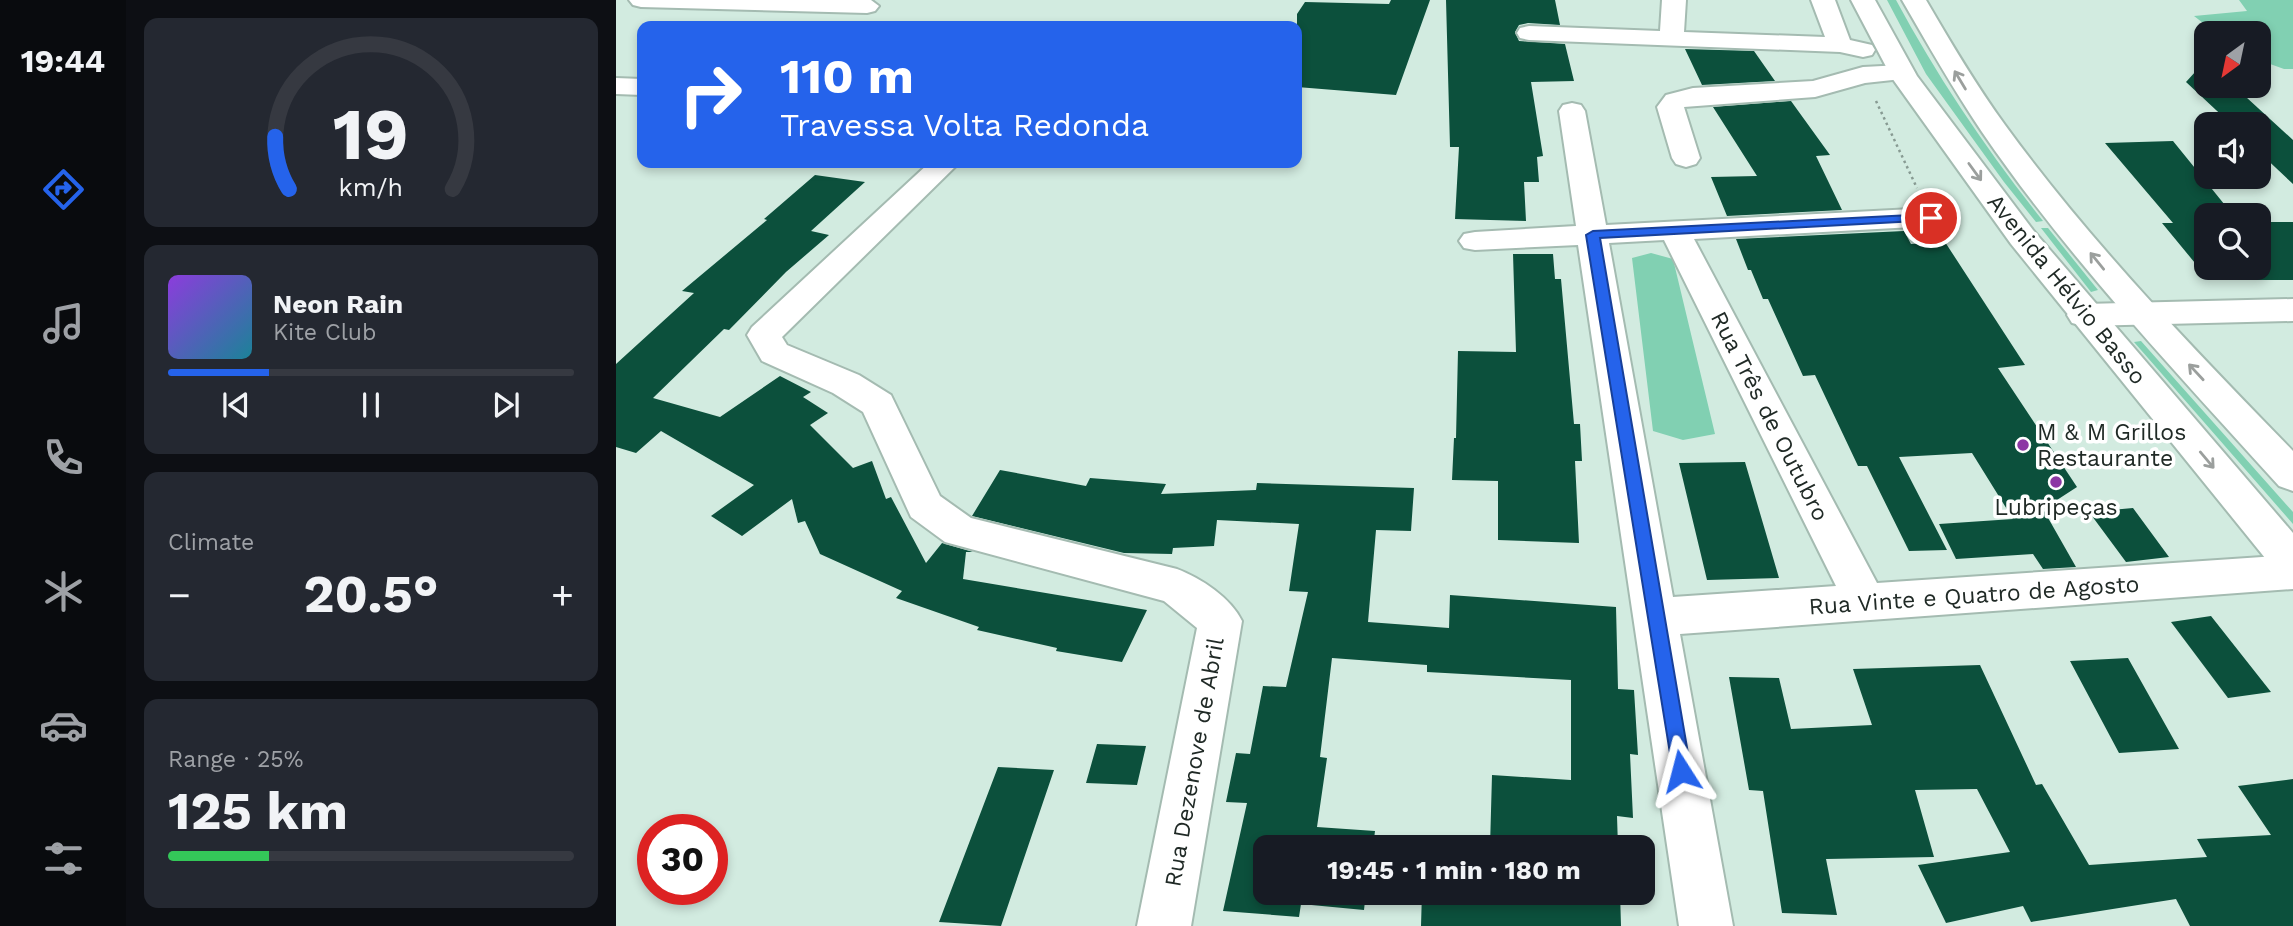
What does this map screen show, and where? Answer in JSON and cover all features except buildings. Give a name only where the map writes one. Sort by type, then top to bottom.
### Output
[{"type":"street","points":[[641,0],[871,3]]},
{"type":"street","points":[[1671,38],[1674,0]]},
{"type":"street","points":[[1823,0],[1840,45]]},
{"type":"street","name":"Avenida Hélvio Basso","points":[[1863,0],[1898,65],[2022,237],[2084,315],[2293,562]]},
{"type":"street","name":"Avenida Hélvio Basso","points":[[1914,0],[1965,88],[2041,191],[2141,314],[2293,475]]},
{"type":"street","points":[[848,21],[871,3]]},
{"type":"street","points":[[1529,33],[1840,45],[1898,65]]},
{"type":"street","points":[[1686,158],[1670,107],[1675,101],[1693,96],[1815,89],[1898,65]]},
{"type":"street","points":[[616,86],[637,87]]},
{"type":"street","points":[[1572,111],[1706,926]]},
{"type":"street","name":"Rua Dezenove de Abril","points":[[940,168],[764,335],[774,353],[846,384],[878,404],[925,506],[958,531],[1177,587],[1220,621],[1164,926]]},
{"type":"street","points":[[1475,241],[1931,218]]},
{"type":"street","name":"Rua Três de Outubro","points":[[1675,231],[1865,602]]},
{"type":"street","points":[[2084,315],[2293,310]]},
{"type":"street","name":"Rua Vinte e Quatro de Agosto","points":[[1656,617],[2293,572]]},
{"type":"path","points":[[1863,75],[1931,218]]},
{"type":"green space","points":[[1887,0],[1896,0],[1965,114],[2043,221],[2036,222],[2004,182],[1926,74]]},
{"type":"green space","points":[[2239,0],[2293,0],[2293,69],[2272,65],[2272,21],[2200,21],[2194,16],[2247,11]]},
{"type":"green space","points":[[2041,228],[2048,228],[2098,290],[2091,292]]},
{"type":"green space","points":[[1651,253],[1673,259],[1715,434],[1683,440],[1653,431],[1632,258]]},
{"type":"green space","points":[[2141,341],[2293,512],[2293,524],[2134,342]]},
{"type":"place","name":"M & M Grillos Restaurante","points":[[2023,445]]},
{"type":"place","name":"Lubripeças","points":[[2056,482]]},
{"type":"route","points":[[1681,771],[1593,235],[1931,218]]}]
